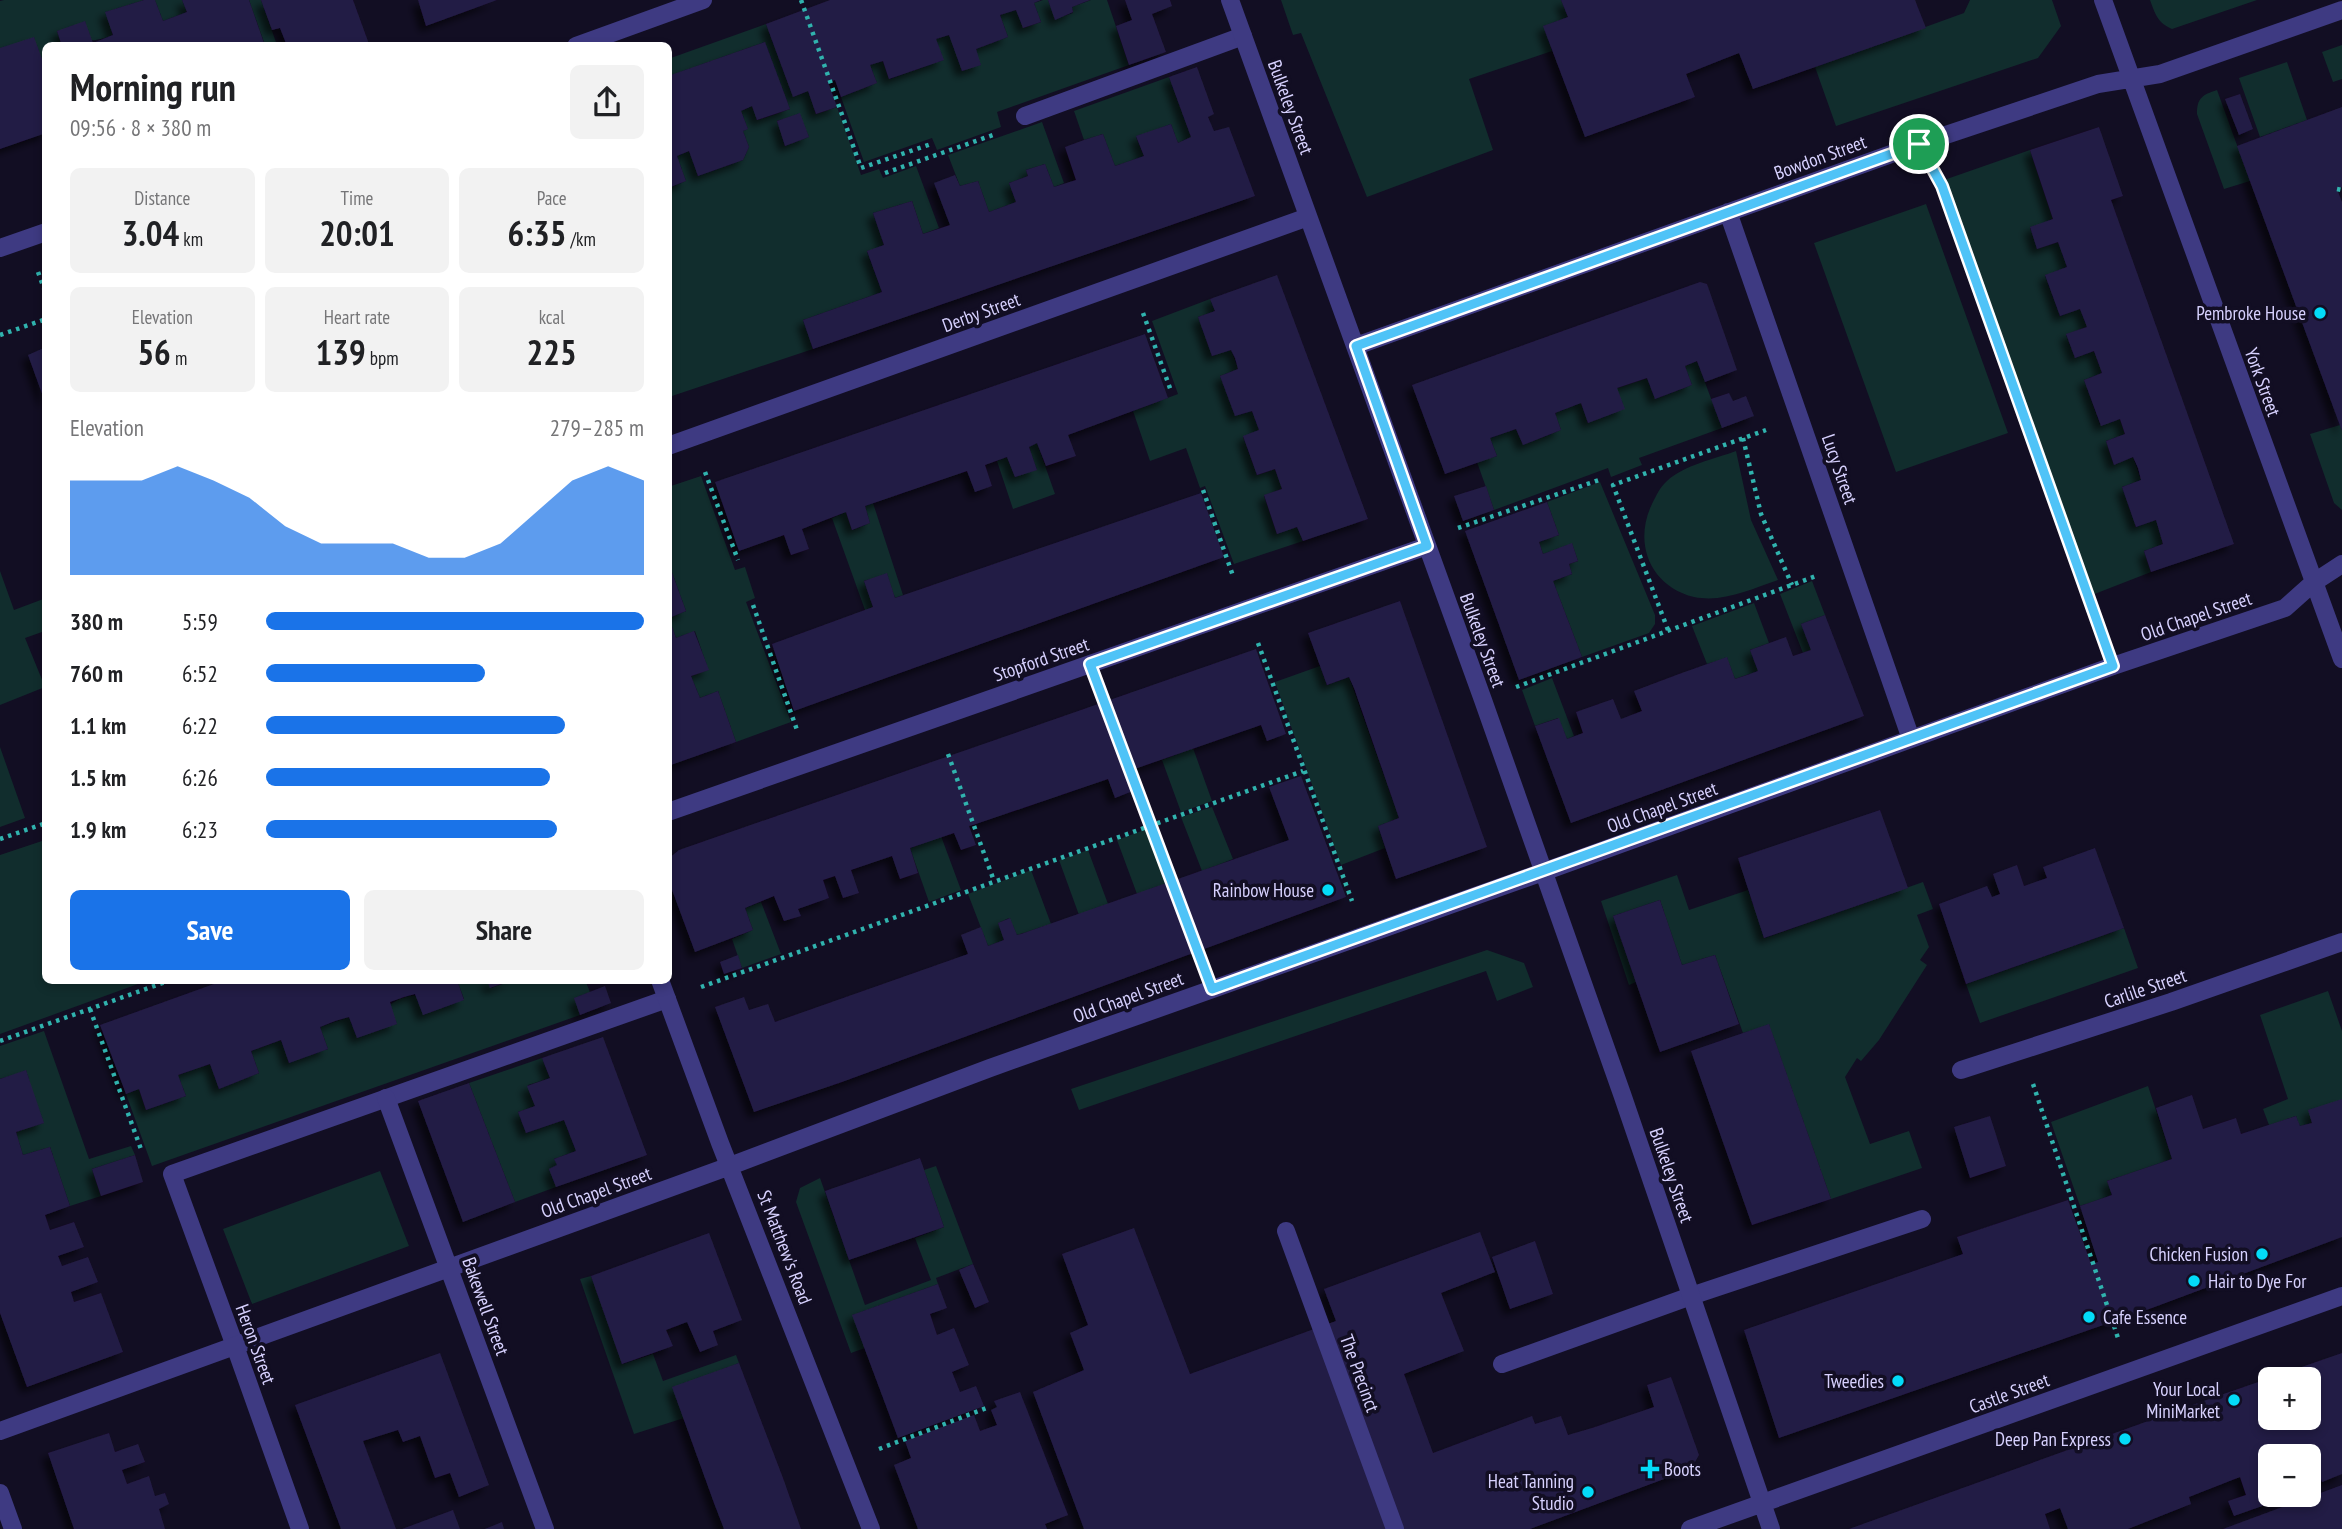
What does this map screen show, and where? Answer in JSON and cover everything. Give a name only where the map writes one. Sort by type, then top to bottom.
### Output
[{"type":"street","points":[[587,42],[703,0]]},
{"type":"street","name":"Bulkeley Street","points":[[1230,0],[1483,700],[1771,1529]]},
{"type":"street","name":"York Street","points":[[2103,0],[2342,659]]},
{"type":"street","name":"Bowdon Street","points":[[1356,346],[1919,144],[2098,84],[2160,74],[2342,10]]},
{"type":"street","points":[[1025,116],[1243,36]]},
{"type":"street","name":"Lucy Street","points":[[1728,212],[1911,739]]},
{"type":"street","name":"Derby Street","points":[[672,445],[1308,217]]},
{"type":"street","points":[[0,248],[42,233]]},
{"type":"street","name":"Stopford Street","points":[[672,811],[1245,610],[1426,543]]},
{"type":"street","name":"Old Chapel Street","points":[[0,1431],[730,1166],[990,1068],[2113,666],[2285,608],[2313,583],[2342,564]]},
{"type":"street","name":"Carlile Street","points":[[1961,1070],[2171,1002],[2342,942]]},
{"type":"street","name":"St Matthew's Road","points":[[661,984],[872,1529]]},
{"type":"street","points":[[172,1174],[667,999]]},
{"type":"street","name":"Bakewell Street","points":[[386,1098],[545,1529]]},
{"type":"street","name":"Heron Street","points":[[172,1174],[300,1529]]},
{"type":"street","points":[[1502,1364],[1691,1296],[1922,1219]]},
{"type":"street","name":"The Precinct","points":[[1286,1231],[1395,1529]]},
{"type":"street","name":"Castle Street","points":[[1690,1529],[2342,1296]]},
{"type":"street","points":[[0,1493],[13,1529]]},
{"type":"path","points":[[801,0],[861,168],[931,144]]},
{"type":"path","points":[[885,173],[1006,130],[1025,116]]},
{"type":"path","points":[[1919,144],[1942,186],[2113,666]]},
{"type":"path","points":[[909,151],[913,163]]},
{"type":"path","points":[[1131,281],[1171,391]]},
{"type":"path","points":[[0,335],[42,320]]},
{"type":"path","points":[[1668,630],[1613,485],[1800,419]]},
{"type":"path","points":[[692,438],[738,560]]},
{"type":"path","points":[[1743,438],[1761,514],[1792,585]]},
{"type":"path","points":[[1426,543],[1599,480]]},
{"type":"path","points":[[1203,490],[1364,935]]},
{"type":"path","points":[[1483,700],[1850,564]]},
{"type":"path","points":[[753,605],[808,763]]},
{"type":"path","points":[[1090,664],[1212,989]]},
{"type":"path","points":[[935,718],[994,881]]},
{"type":"path","points":[[667,999],[1303,771]]},
{"type":"path","points":[[0,839],[42,826]]},
{"type":"path","points":[[0,1041],[160,984]]},
{"type":"path","points":[[90,1009],[149,1170],[172,1174]]},
{"type":"path","points":[[2021,1052],[2129,1372]]},
{"type":"path","points":[[846,1461],[989,1407]]},
{"type":"green space","points":[[144,0],[106,12],[113,35],[91,40],[57,31],[61,42],[42,42],[42,59],[0,48],[0,1]]},
{"type":"green space","points":[[155,0],[182,0],[187,12],[163,21]]},
{"type":"green space","points":[[249,0],[261,0],[276,42],[264,42]]},
{"type":"green space","points":[[1048,0],[1055,19],[1073,13],[1072,7],[1091,0],[1107,0],[1129,65],[997,112],[1001,127],[937,150],[932,138],[864,162],[841,97],[877,83],[870,65],[883,61],[890,79],[943,60],[936,39],[949,35],[976,49],[1008,37],[1000,15],[1016,10],[1023,28],[1041,22],[1034,3]]},
{"type":"green space","points":[[1281,0],[1561,0],[1568,17],[1544,26],[1552,51],[1469,79],[1493,150],[1367,197],[1301,33],[1293,35]]},
{"type":"green space","points":[[1970,0],[2052,0],[2061,26],[2038,58],[1836,126],[1815,67],[1964,13]]},
{"type":"green space","points":[[2150,0],[2257,0],[2172,29],[2158,18]]},
{"type":"green space","points":[[766,24],[793,97],[808,91],[816,114],[837,107],[861,175],[879,169],[883,178],[916,166],[939,228],[923,234],[912,201],[873,213],[884,245],[867,252],[882,292],[803,320],[813,349],[672,396],[672,187],[686,181],[677,156],[689,151],[698,176],[743,160],[749,147],[743,131],[748,129],[741,111],[752,106],[758,120],[790,109],[765,42],[672,75],[672,58]],"holes":[[[799,114],[809,137],[785,146],[777,121]]]},
{"type":"green space","points":[[2342,45],[2342,79],[2333,82],[2322,52]]},
{"type":"green space","points":[[2287,62],[2307,120],[2260,137],[2239,78]]},
{"type":"green space","points":[[1169,77],[1191,137],[1178,143],[1171,124],[1136,137],[1144,156],[1115,166],[1103,134],[1084,140],[1074,111]]},
{"type":"green space","points":[[2217,90],[2250,181],[2224,189],[2197,114],[2201,98]]},
{"type":"green space","points":[[1042,122],[1064,183],[1054,187],[1045,164],[1026,170],[1028,176],[1009,183],[1016,202],[989,212],[978,181],[960,186],[948,155]]},
{"type":"green space","points":[[2030,150],[2053,219],[2030,228],[2037,248],[2058,242],[2067,267],[2045,276],[2060,316],[2080,309],[2087,327],[2066,335],[2075,358],[2094,351],[2102,373],[2084,380],[2100,425],[2120,419],[2125,434],[2106,441],[2114,464],[2133,457],[2141,480],[2122,487],[2136,527],[2156,520],[2163,544],[2144,551],[2151,572],[2092,595],[1944,180]]},
{"type":"green space","points":[[1926,204],[2008,433],[1896,472],[1814,243]]},
{"type":"green space","points":[[1210,299],[1215,311],[1198,317],[1212,355],[1231,350],[1238,369],[1220,376],[1235,416],[1252,411],[1259,430],[1243,437],[1257,475],[1275,469],[1282,489],[1264,496],[1277,533],[1297,527],[1303,541],[1234,564],[1205,486],[1200,488],[1186,448],[1150,461],[1133,411],[1178,394],[1152,321]]},
{"type":"green space","points":[[1697,361],[1722,428],[1639,458],[1642,465],[1611,477],[1608,468],[1494,510],[1477,462],[1497,456],[1490,438],[1516,429],[1523,445],[1561,430],[1555,413],[1581,403],[1588,423],[1617,388],[1647,378],[1655,399],[1692,385],[1685,366]]},
{"type":"green space","points":[[2340,425],[2342,510],[2334,503],[2310,434]]},
{"type":"green space","points":[[1037,443],[1055,494],[1013,509],[997,461],[1007,457],[1037,470],[1029,447]]},
{"type":"green space","points":[[1736,451],[1751,520],[1778,580],[1726,597],[1694,597],[1666,583],[1656,573],[1645,548],[1647,519],[1660,489],[1674,475]]},
{"type":"green space","points":[[701,476],[735,570],[745,567],[755,598],[746,602],[791,722],[736,742],[718,691],[700,698],[691,676],[708,669],[695,631],[676,638],[672,627],[672,617],[686,611],[672,573],[672,486]]},
{"type":"green space","points":[[1600,482],[1655,615],[1655,624],[1649,633],[1582,657],[1553,581],[1572,574],[1569,564],[1578,561],[1572,544],[1543,554],[1539,542],[1559,535],[1547,502]]},
{"type":"green space","points":[[873,503],[903,595],[895,598],[887,574],[864,581],[873,607],[865,610],[832,518],[846,512],[853,530],[870,523],[865,506]]},
{"type":"green space","points":[[0,571],[14,610],[42,600],[42,632],[25,638],[42,680],[42,688],[0,705]]},
{"type":"green space","points":[[1812,581],[1825,615],[1801,624],[1811,650],[1803,653],[1780,594]]},
{"type":"green space","points":[[1754,603],[1769,643],[1750,650],[1758,671],[1735,679],[1727,658],[1707,664],[1692,626]]},
{"type":"green space","points":[[1320,666],[1327,685],[1349,677],[1399,818],[1378,826],[1385,848],[1341,865],[1275,682]]},
{"type":"green space","points":[[1552,678],[1574,736],[1567,739],[1558,718],[1535,726],[1522,690]]},
{"type":"green space","points":[[0,747],[25,818],[0,827]]},
{"type":"green space","points":[[1193,748],[1212,801],[1181,812],[1162,760]]},
{"type":"green space","points":[[1212,807],[1233,859],[1202,871],[1181,817]]},
{"type":"green space","points":[[1147,829],[1168,883],[1137,894],[1117,840]]},
{"type":"green space","points":[[941,836],[961,890],[929,902],[910,848]]},
{"type":"green space","points":[[42,841],[42,984],[138,984],[0,1034],[0,855]]},
{"type":"green space","points":[[1088,850],[1108,904],[1079,915],[1059,860]]},
{"type":"green space","points":[[1031,870],[1051,924],[1017,935],[1009,918],[998,923],[1004,940],[988,946],[968,894]]},
{"type":"green space","points":[[1677,875],[1689,910],[1748,890],[1765,938],[1923,882],[1933,909],[1917,915],[1929,947],[1920,960],[1927,965],[1879,1040],[1861,1061],[1857,1058],[1845,1077],[1870,1144],[1909,1131],[1922,1168],[1831,1199],[1769,1025],[1743,1033],[1715,955],[1682,965],[1660,900],[1613,916],[1636,982],[1629,985],[1601,901]]},
{"type":"green space","points":[[761,902],[781,954],[742,968],[732,939],[753,930],[745,908]]},
{"type":"green space","points":[[2124,928],[2138,968],[1980,1023],[1966,984]]},
{"type":"green space","points":[[1487,950],[1524,963],[1533,987],[1497,1001],[1486,971],[1079,1110],[1071,1089]]},
{"type":"green space","points":[[458,984],[489,984],[491,988],[502,984],[587,984],[590,992],[575,998],[580,1015],[152,1166],[126,1094],[139,1089],[146,1110],[186,1096],[178,1075],[210,1064],[219,1089],[259,1073],[251,1051],[281,1040],[289,1062],[328,1049],[320,1027],[349,1017],[357,1038],[383,1011],[403,998],[426,995],[464,999]]},
{"type":"green space","points":[[2328,991],[2342,1031],[2342,1099],[2312,1123],[2300,1126],[2296,1116],[2269,1125],[2263,1109],[2288,1099],[2260,1015]]},
{"type":"green space","points":[[44,1031],[89,1159],[131,1146],[135,1155],[92,1169],[101,1196],[70,1206],[50,1147],[23,1155],[16,1132],[43,1123],[26,1071],[0,1079],[0,1046]]},
{"type":"green space","points":[[542,1058],[550,1078],[528,1085],[535,1106],[518,1112],[526,1133],[564,1120],[576,1151],[554,1159],[557,1165],[550,1169],[556,1187],[515,1202],[469,1083]]},
{"type":"green space","points":[[2148,1086],[2172,1159],[2107,1181],[2112,1195],[2080,1206],[2051,1122]]},
{"type":"green space","points":[[936,1166],[973,1264],[936,1278],[938,1284],[853,1315],[865,1348],[851,1353],[796,1202],[800,1188],[820,1178],[865,1305],[931,1280],[915,1238],[944,1227],[924,1170]]},
{"type":"green space","points":[[380,1171],[409,1246],[252,1304],[223,1229]]},
{"type":"green space","points":[[591,1276],[623,1364],[653,1354],[663,1381],[736,1355],[739,1363],[708,1375],[684,1418],[634,1434],[580,1279]]},
{"type":"building","points":[[144,0],[155,0],[163,21],[187,12],[182,0],[249,0],[264,42],[96,42],[113,35],[105,12]]},
{"type":"building","points":[[261,0],[353,0],[368,42],[285,42],[280,28],[272,30]]},
{"type":"building","points":[[418,0],[497,0],[426,26]]},
{"type":"building","points":[[830,0],[1041,0],[1034,3],[1041,22],[1023,28],[1016,10],[1000,15],[1008,37],[976,49],[981,65],[962,71],[949,35],[936,39],[944,60],[889,79],[883,61],[870,65],[877,83],[841,97],[835,80],[828,82],[837,107],[816,114],[808,91],[793,97],[766,24]]},
{"type":"building","points":[[1048,0],[1090,0],[1072,7],[1073,12],[1055,20]]},
{"type":"building","points":[[1125,0],[1170,0],[1172,6],[1152,14],[1166,52],[1129,65],[1116,26],[1132,20]]},
{"type":"building","points":[[1561,0],[1915,0],[1926,28],[1753,89],[1739,53],[1686,74],[1695,97],[1585,137],[1543,26],[1568,17]]},
{"type":"building","points":[[85,21],[93,42],[61,42],[57,31]]},
{"type":"building","points":[[34,37],[42,59],[42,134],[0,149],[0,48]]},
{"type":"building","points":[[765,42],[790,109],[757,120],[752,106],[741,111],[748,129],[743,131],[749,147],[743,160],[698,176],[689,151],[677,156],[686,181],[672,186],[672,75]]},
{"type":"building","points":[[1197,67],[1214,114],[1208,117],[1214,131],[1229,127],[1255,196],[813,349],[803,320],[882,292],[867,251],[884,245],[873,213],[912,201],[923,234],[950,225],[934,183],[955,175],[960,186],[978,181],[989,212],[1016,202],[1009,183],[1028,176],[1026,170],[1045,164],[1054,187],[1076,180],[1065,147],[1084,140],[1103,134],[1115,166],[1144,156],[1136,136],[1171,124],[1178,143],[1191,137],[1169,77]]},
{"type":"building","points":[[2240,94],[2253,129],[2239,135],[2225,99]]},
{"type":"building","name":"Pembroke House","points":[[2342,107],[2342,187],[2337,189],[2342,202],[2342,431],[2237,146]]},
{"type":"building","points":[[800,113],[809,137],[785,146],[777,121]]},
{"type":"building","points":[[2099,127],[2123,196],[2111,200],[2234,544],[2151,572],[2144,551],[2163,544],[2156,520],[2136,527],[2122,487],[2141,480],[2138,468],[2133,457],[2114,465],[2106,441],[2125,434],[2120,419],[2101,426],[2084,380],[2102,373],[2094,351],[2075,358],[2066,334],[2087,327],[2080,309],[2060,316],[2045,275],[2067,267],[2058,242],[2037,249],[2030,227],[2053,219],[2030,150]]},
{"type":"building","points":[[1277,275],[1368,519],[1303,541],[1297,527],[1277,534],[1264,495],[1282,489],[1275,469],[1257,475],[1243,436],[1259,430],[1252,411],[1235,416],[1220,376],[1238,369],[1235,358],[1231,350],[1212,356],[1198,317],[1215,311],[1210,299]]},
{"type":"building","points":[[1700,282],[1707,284],[1737,370],[1705,382],[1697,361],[1685,366],[1692,385],[1655,399],[1647,378],[1617,388],[1625,409],[1588,423],[1581,403],[1555,413],[1561,430],[1523,445],[1516,429],[1490,438],[1497,456],[1445,474],[1412,385]]},
{"type":"building","points":[[1145,334],[1168,398],[1068,435],[1076,456],[1046,466],[1037,443],[1029,447],[1037,470],[1015,477],[1007,457],[985,465],[992,486],[975,492],[967,471],[865,506],[870,523],[852,530],[846,512],[802,529],[809,549],[791,555],[784,535],[739,551],[715,482]]},
{"type":"building","points":[[42,349],[42,394],[28,355]]},
{"type":"building","points":[[1729,393],[1733,401],[1746,396],[1754,416],[1722,428],[1711,399]]},
{"type":"building","points":[[1486,486],[1494,510],[1463,521],[1454,496]]},
{"type":"building","points":[[1201,493],[1224,557],[794,711],[772,644],[873,607],[864,581],[887,573],[895,598]]},
{"type":"building","points":[[1547,502],[1559,535],[1539,542],[1543,554],[1572,543],[1578,561],[1569,564],[1572,574],[1553,581],[1582,657],[1519,680],[1465,531]]},
{"type":"building","points":[[672,573],[686,611],[672,617]]},
{"type":"building","points":[[1400,601],[1487,847],[1396,879],[1378,826],[1399,818],[1354,688],[1349,677],[1327,685],[1308,633]]},
{"type":"building","points":[[1825,615],[1864,716],[1571,823],[1535,726],[1559,718],[1567,739],[1583,733],[1576,712],[1613,699],[1621,719],[1642,711],[1634,691],[1727,657],[1735,679],[1758,671],[1750,650],[1786,637],[1793,656],[1811,650],[1801,624]]},
{"type":"building","points":[[672,627],[676,638],[694,631],[709,670],[691,676],[700,698],[718,691],[736,742],[672,765]]},
{"type":"building","points":[[1256,649],[1286,734],[1267,741],[1261,725],[1126,772],[1133,791],[1115,798],[1108,779],[969,826],[976,845],[961,850],[954,833],[910,848],[918,873],[900,879],[892,856],[851,870],[859,893],[843,898],[835,876],[823,880],[829,898],[798,909],[801,916],[784,921],[774,896],[745,908],[753,930],[695,952],[672,890],[672,856],[679,850]]},
{"type":"building","points":[[1301,776],[1346,897],[754,1112],[715,1007],[744,997],[749,1010],[768,1004],[775,1022],[968,954],[961,935],[981,927],[988,946],[1004,940],[998,923],[1010,918],[1017,935],[1021,934],[1289,840],[1269,787]]},
{"type":"building","points":[[1880,810],[1908,888],[1764,938],[1738,858]]},
{"type":"building","points":[[2095,848],[2124,928],[1966,984],[1939,904],[1987,886],[1992,897],[2000,894],[1993,874],[2017,865],[2024,886],[2047,878],[2043,867]]},
{"type":"building","points":[[1660,900],[1682,965],[1715,955],[1739,1024],[1660,1052],[1613,916]]},
{"type":"building","points":[[738,955],[742,968],[724,974],[720,962]]},
{"type":"building","points":[[214,984],[458,984],[464,1000],[423,1015],[415,994],[404,997],[390,1002],[397,1024],[357,1038],[349,1017],[335,1021],[320,1027],[328,1049],[289,1063],[281,1040],[251,1051],[259,1073],[219,1089],[210,1064],[178,1075],[186,1096],[146,1110],[139,1089],[126,1094],[100,1025]]},
{"type":"building","points":[[605,986],[611,1003],[580,1015],[574,998]]},
{"type":"building","points":[[1769,1024],[1831,1199],[1752,1225],[1691,1051]]},
{"type":"building","points":[[603,1037],[647,1155],[556,1187],[549,1169],[557,1165],[554,1159],[576,1151],[564,1120],[526,1133],[518,1112],[535,1106],[527,1086],[550,1078],[542,1058]]},
{"type":"building","points":[[26,1070],[44,1123],[16,1132],[23,1155],[50,1147],[70,1206],[45,1215],[50,1230],[74,1222],[84,1247],[58,1256],[62,1266],[88,1257],[98,1282],[71,1292],[74,1302],[101,1293],[123,1352],[27,1387],[0,1313],[0,1079]]},
{"type":"building","points":[[469,1083],[515,1202],[463,1222],[418,1101]]},
{"type":"building","points":[[2192,1095],[2203,1129],[2236,1118],[2241,1134],[2296,1116],[2300,1126],[2312,1123],[2308,1110],[2342,1099],[2342,1237],[2152,1308],[1779,1438],[1744,1330],[1963,1254],[1957,1237],[2068,1200],[2091,1264],[2098,1262],[2080,1206],[2112,1195],[2107,1181],[2172,1159],[2156,1108]]},
{"type":"building","points":[[1990,1116],[2006,1166],[1970,1178],[1954,1127]]},
{"type":"building","points":[[135,1155],[143,1182],[101,1196],[92,1169]]},
{"type":"building","points":[[920,1158],[944,1227],[849,1260],[825,1191]]},
{"type":"building","points":[[1134,1228],[1190,1374],[1336,1321],[1324,1289],[1480,1232],[1495,1272],[1441,1293],[1464,1351],[1404,1374],[1433,1453],[1532,1416],[1535,1424],[1561,1416],[1568,1435],[1592,1428],[1654,1407],[1647,1385],[1671,1377],[1699,1455],[1691,1469],[1530,1529],[1084,1529],[1033,1392],[1084,1370],[1070,1333],[1088,1325],[1062,1254]]},
{"type":"building","points":[[709,1233],[742,1320],[713,1331],[718,1345],[700,1352],[687,1322],[666,1330],[673,1346],[622,1364],[591,1276]]},
{"type":"building","points":[[1535,1241],[1553,1294],[1510,1309],[1492,1257]]},
{"type":"building","points":[[973,1264],[989,1302],[975,1308],[959,1270]]},
{"type":"building","points":[[938,1284],[947,1308],[930,1314],[937,1335],[954,1328],[969,1365],[952,1372],[960,1392],[976,1386],[984,1406],[898,1438],[852,1315]]},
{"type":"building","points":[[440,1353],[489,1485],[459,1497],[450,1473],[435,1478],[420,1436],[403,1442],[398,1430],[363,1441],[396,1529],[341,1529],[295,1405]]},
{"type":"building","points":[[2342,1353],[2342,1474],[2322,1482],[2321,1444],[2258,1444],[2259,1507],[2234,1516],[2228,1501],[2246,1495],[2240,1477],[2189,1497],[2191,1504],[2128,1529],[2068,1529],[2060,1508],[2045,1514],[2050,1529],[1849,1529],[2258,1382],[2258,1430],[2321,1430],[2321,1367],[2302,1367]]},
{"type":"building","points":[[739,1363],[801,1529],[724,1529],[714,1503],[672,1387]]},
{"type":"building","points":[[1020,1392],[1068,1515],[1045,1524],[1047,1529],[918,1529],[894,1465],[911,1458],[905,1441],[974,1415],[980,1431],[997,1425],[991,1410],[997,1407],[994,1401]]},
{"type":"building","points":[[109,1433],[115,1452],[138,1444],[145,1462],[122,1470],[127,1484],[149,1476],[155,1496],[165,1493],[169,1504],[159,1509],[165,1529],[74,1529],[48,1453]]},
{"type":"building","points":[[2342,1485],[2342,1529],[2223,1529],[2282,1507],[2321,1507],[2321,1493]]},
{"type":"building","points":[[453,1510],[460,1529],[402,1529]]},
{"type":"building","points":[[502,1522],[504,1529],[485,1529]]},
{"type":"place","name":"Pembroke House","points":[[2320,313]]},
{"type":"place","name":"Rainbow House","points":[[1328,890]]},
{"type":"place","name":"Chicken Fusion","points":[[2262,1254]]},
{"type":"place","name":"Hair to Dye For","points":[[2194,1281]]},
{"type":"place","name":"Cafe Essence","points":[[2089,1317]]},
{"type":"place","name":"Tweedies","points":[[1898,1381]]},
{"type":"place","name":"Your Local MiniMarket","points":[[2234,1400]]},
{"type":"place","name":"Deep Pan Express","points":[[2125,1439]]},
{"type":"place","name":"Boots","points":[[1650,1469]]},
{"type":"place","name":"Heat Tanning Studio","points":[[1588,1492]]},
{"type":"route","points":[[1919,144],[1942,186],[2113,666],[1212,989],[1090,664],[1427,546],[1356,346],[1919,144]]}]
